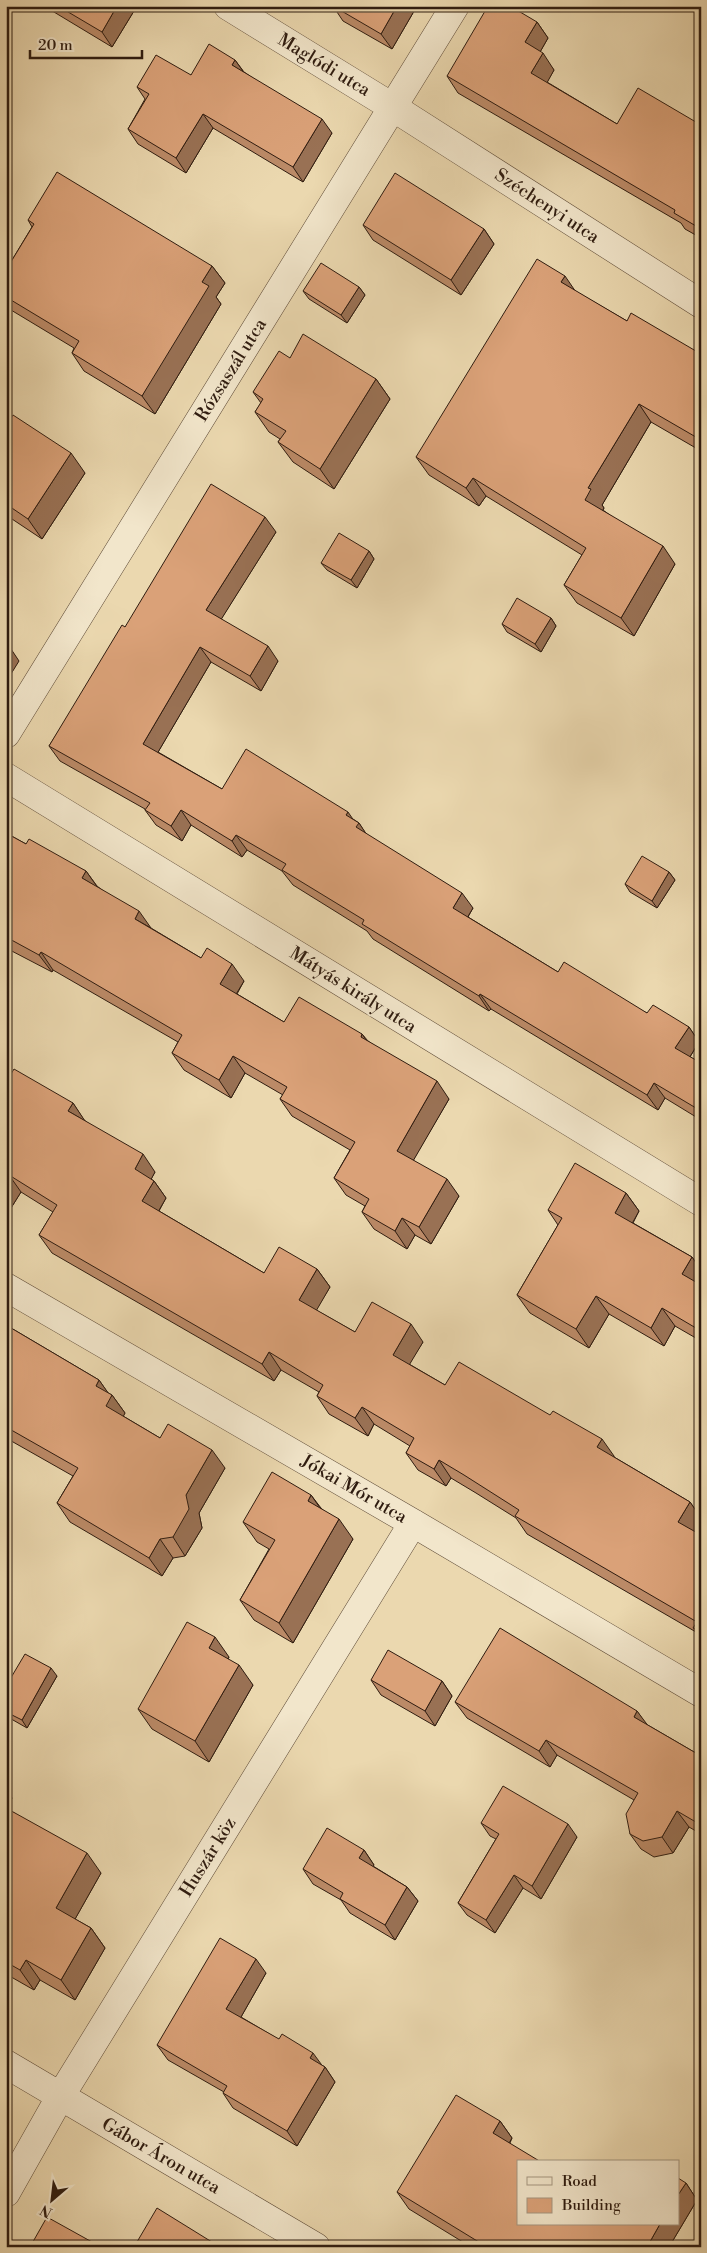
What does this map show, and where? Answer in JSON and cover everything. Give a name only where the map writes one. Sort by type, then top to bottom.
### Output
[{"type":"street","name":"Maglódi utca","points":[[228,6],[394,108]]},
{"type":"street","name":"Rózsaszál utca","points":[[6,734],[456,6]]},
{"type":"street","name":"Széchenyi utca","points":[[394,108],[701,304]]},
{"type":"street","name":"Mátyás király utca","points":[[6,777],[701,1202]]},
{"type":"street","name":"Jókai Mór utca","points":[[6,1287],[412,1523],[701,1694]]},
{"type":"street","name":"Huszár köz","points":[[6,2193],[60,2097],[412,1523]]},
{"type":"street","name":"Gábor Áron utca","points":[[6,2064],[316,2247]]},
{"type":"building","points":[[58,6],[117,6],[102,32]]},
{"type":"building","points":[[333,6],[397,6],[381,34]]},
{"type":"building","points":[[488,6],[510,6],[537,22],[525,42],[543,53],[531,73],[617,124],[638,88],[701,125],[701,229],[674,213],[675,210],[447,76]]},
{"type":"building","points":[[209,44],[235,60],[232,65],[322,119],[293,167],[203,114],[176,158],[128,129],[149,94],[137,87],[156,55],[191,75]]},
{"type":"building","points":[[57,172],[212,266],[202,282],[209,286],[142,396],[72,353],[79,341],[6,297],[6,270],[34,224],[28,220]]},
{"type":"building","points":[[395,173],[484,229],[451,280],[363,225]]},
{"type":"building","points":[[537,259],[565,276],[561,282],[627,321],[631,313],[701,354],[701,440],[639,404],[588,488],[591,489],[585,500],[663,546],[621,618],[564,585],[586,548],[473,478],[466,488],[416,457]]},
{"type":"building","points":[[321,263],[359,287],[341,315],[303,291]]},
{"type":"building","points":[[303,334],[376,379],[320,469],[278,442],[286,431],[255,412],[263,399],[253,392],[279,351],[290,358]]},
{"type":"building","points":[[13,415],[71,453],[28,519],[6,504],[6,426]]},
{"type":"building","points":[[211,484],[265,517],[206,610],[268,646],[250,676],[200,647],[143,744],[222,789],[246,749],[348,812],[346,815],[359,823],[356,827],[462,893],[453,908],[558,972],[564,962],[647,1013],[653,1005],[689,1027],[675,1048],[701,1063],[701,1111],[654,1083],[647,1095],[480,994],[479,996],[362,924],[364,920],[282,870],[286,864],[236,835],[232,841],[181,810],[171,826],[145,810],[150,803],[49,746],[122,625],[125,627]]},
{"type":"building","points":[[339,533],[369,551],[351,580],[321,563]]},
{"type":"building","points":[[517,598],[551,618],[535,644],[502,624]]},
{"type":"building","points":[[6,833],[26,844],[29,839],[86,871],[82,878],[139,911],[135,919],[201,958],[207,948],[232,964],[220,984],[284,1022],[299,997],[362,1034],[361,1037],[437,1081],[397,1151],[447,1179],[419,1227],[402,1218],[395,1231],[362,1212],[369,1199],[334,1178],[355,1142],[280,1099],[287,1087],[233,1056],[219,1080],[172,1053],[182,1035],[41,952],[39,955],[6,937]]},
{"type":"building","points":[[642,856],[669,872],[652,901],[625,884]]},
{"type":"building","points":[[14,1069],[73,1103],[68,1111],[143,1154],[135,1169],[154,1181],[142,1201],[264,1273],[279,1247],[317,1269],[299,1300],[355,1332],[372,1302],[411,1324],[393,1355],[445,1385],[459,1362],[550,1415],[553,1411],[602,1439],[597,1447],[690,1502],[678,1522],[701,1535],[701,1632],[693,1628],[697,1622],[515,1516],[519,1510],[464,1475],[439,1460],[434,1469],[406,1453],[414,1438],[362,1407],[355,1418],[317,1396],[323,1385],[269,1352],[262,1364],[39,1235],[57,1205],[9,1175],[6,1179],[6,1082]]},
{"type":"building","points":[[575,1163],[626,1193],[615,1213],[692,1257],[682,1274],[701,1285],[701,1331],[662,1308],[651,1328],[596,1296],[576,1329],[517,1295],[562,1218],[548,1210]]},
{"type":"building","points":[[6,1325],[99,1380],[96,1386],[112,1395],[106,1406],[160,1438],[168,1424],[212,1450],[186,1495],[189,1509],[173,1537],[160,1539],[149,1558],[57,1503],[78,1468],[6,1427]]},
{"type":"building","points":[[272,1472],[311,1495],[308,1501],[339,1519],[279,1623],[240,1600],[275,1540],[243,1522]]},
{"type":"building","points":[[187,1622],[215,1637],[209,1648],[239,1665],[195,1741],[138,1709]]},
{"type":"building","points":[[500,1628],[637,1711],[634,1717],[701,1756],[701,1825],[677,1811],[662,1837],[643,1841],[630,1834],[626,1814],[638,1793],[546,1740],[539,1751],[455,1702]]},
{"type":"building","points":[[388,1650],[442,1681],[425,1711],[371,1680]]},
{"type":"building","points":[[25,1654],[51,1668],[22,1720],[6,1712],[6,1686]]},
{"type":"building","points":[[503,1786],[568,1824],[532,1886],[514,1875],[486,1920],[458,1903],[499,1834],[481,1823]]},
{"type":"building","points":[[6,1808],[87,1853],[56,1908],[91,1928],[61,1980],[26,1960],[20,1970],[6,1962]]},
{"type":"building","points":[[327,1828],[364,1850],[359,1858],[407,1887],[385,1925],[340,1899],[343,1893],[303,1869]]},
{"type":"building","points":[[220,1938],[256,1959],[226,2009],[279,2039],[282,2034],[313,2053],[310,2058],[325,2067],[287,2131],[223,2093],[227,2086],[157,2045]]},
{"type":"building","points":[[456,2095],[500,2121],[493,2133],[538,2160],[517,2160],[517,2226],[659,2226],[647,2247],[487,2247],[397,2192]]},
{"type":"building","points":[[680,2179],[686,2183],[680,2192]]},
{"type":"building","points":[[157,2208],[220,2247],[134,2247]]},
{"type":"building","points":[[47,2217],[101,2247],[30,2247]]}]
